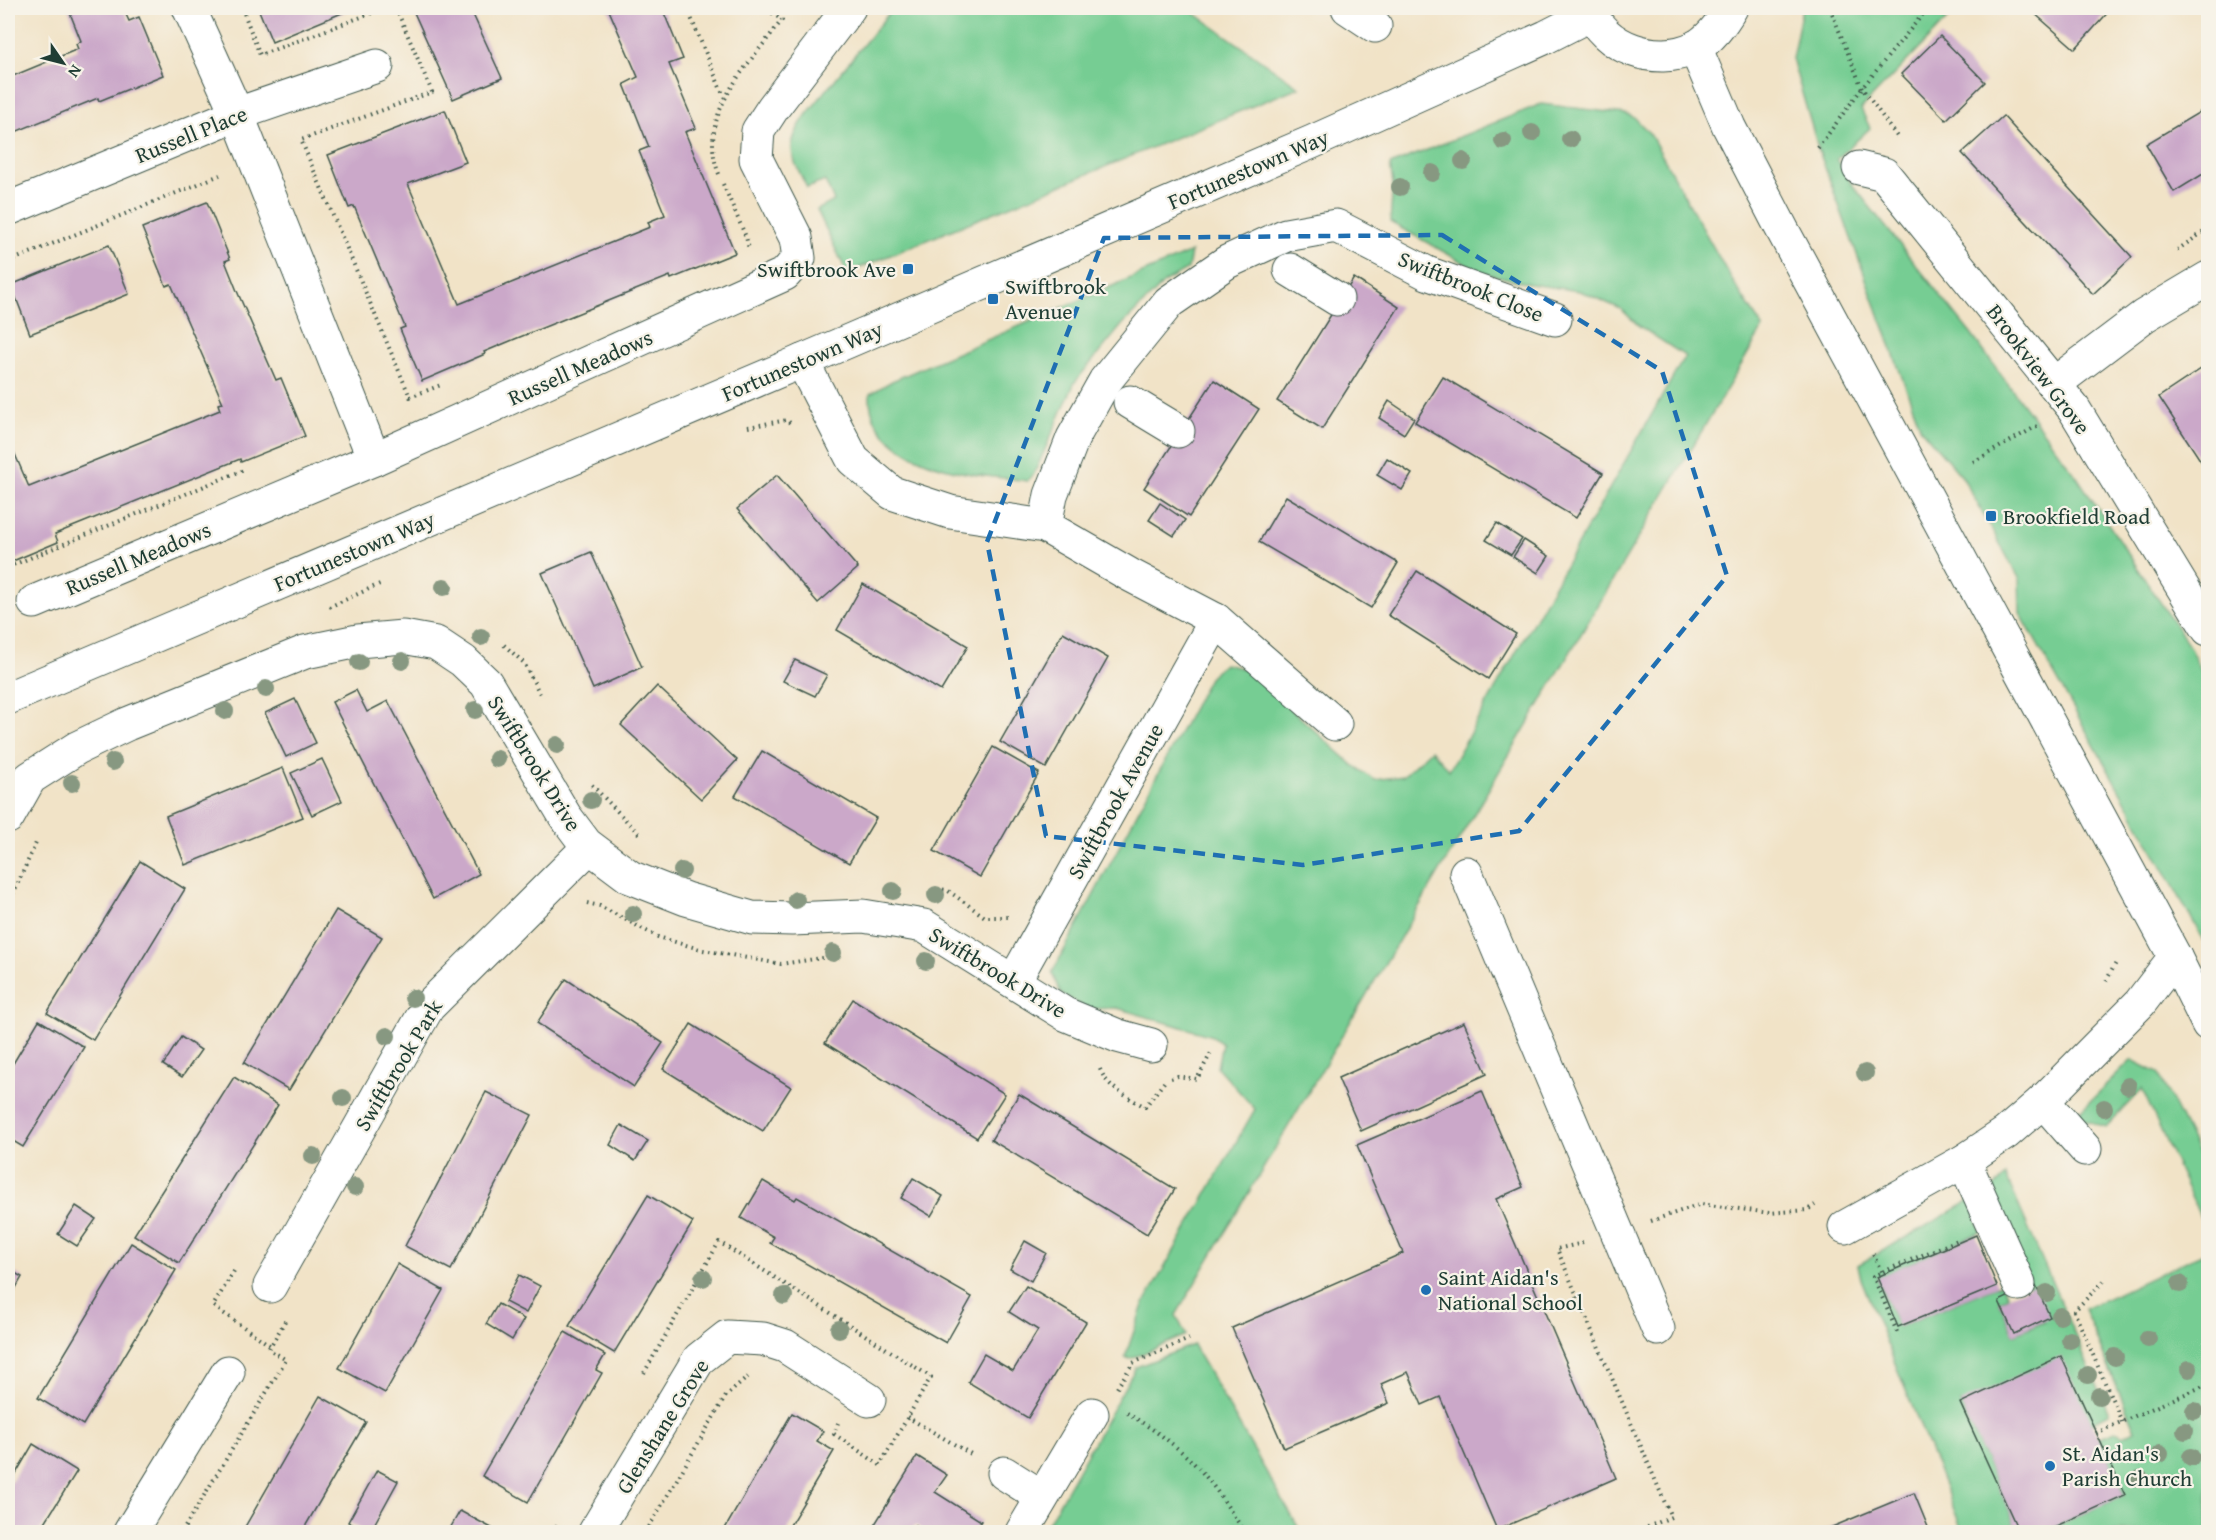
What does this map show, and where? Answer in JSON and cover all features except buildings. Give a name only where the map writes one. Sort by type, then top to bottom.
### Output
[{"type":"street","points":[[189,8],[237,114],[374,459]]},
{"type":"street","points":[[1348,8],[1375,26]]},
{"type":"street","points":[[1590,11],[1605,33],[1625,47],[1647,55],[1672,55],[1695,48],[1716,31],[1731,8]]},
{"type":"street","name":"Russell Meadows","points":[[34,602],[374,459],[785,274],[799,258],[796,238],[756,159],[758,131],[840,10]]},
{"type":"street","name":"Fortunestown Way","points":[[8,698],[1312,142],[1546,37],[1590,11]]},
{"type":"street","points":[[1695,48],[1729,128],[1783,231],[2175,957],[2208,1024]]},
{"type":"street","name":"Russell Place","points":[[8,209],[237,114],[377,66]]},
{"type":"street","name":"Brookview Grove","points":[[1859,168],[1884,174],[2074,409],[2208,629]]},
{"type":"street","name":"Swiftbrook Close","points":[[1045,526],[1052,495],[1078,429],[1105,381],[1169,302],[1227,262],[1286,235],[1336,226],[1427,273],[1555,319]]},
{"type":"street","points":[[1290,270],[1337,299]]},
{"type":"street","points":[[2054,384],[2144,316],[2208,278]]},
{"type":"street","points":[[802,361],[853,460],[892,493],[950,512],[1045,526],[1130,575],[1216,620],[1335,724]]},
{"type":"street","points":[[1130,402],[1178,431]]},
{"type":"street","name":"Swiftbrook Avenue","points":[[1014,981],[1216,620]]},
{"type":"street","name":"Swiftbrook Drive","points":[[8,817],[30,778],[78,748],[127,724],[305,652],[358,641],[404,637],[436,643],[463,661],[486,682],[565,816],[590,847],[630,876],[686,899],[745,917],[792,919],[863,916],[924,926],[1065,1014],[1118,1036],[1151,1045]]},
{"type":"street","name":"Swiftbrook Park","points":[[270,1286],[428,1007],[590,847]]},
{"type":"street","points":[[1466,873],[1658,1329]]},
{"type":"street","points":[[1845,1227],[1964,1161],[2006,1133],[2043,1101],[2140,1003],[2175,957]]},
{"type":"street","points":[[2043,1101],[2085,1149]]},
{"type":"street","points":[[1964,1161],[2019,1284]]},
{"type":"street","name":"Glenshane Grove","points":[[595,1533],[699,1359],[727,1337],[763,1339],[785,1346],[869,1400]]},
{"type":"street","points":[[130,1533],[228,1372]]},
{"type":"street","points":[[1022,1533],[1042,1497],[1103,1403]]},
{"type":"street","points":[[1004,1473],[1042,1497]]},
{"type":"path","points":[[242,8],[261,55],[385,8]]},
{"type":"path","points":[[396,8],[432,92],[301,140],[410,397],[443,384]]},
{"type":"path","points":[[687,8],[724,97]]},
{"type":"path","points":[[750,258],[746,237],[718,170],[712,146],[715,119],[724,97],[782,20],[765,8]]},
{"type":"path","points":[[1830,8],[1862,88],[1899,140]]},
{"type":"path","points":[[1818,148],[1862,88],[1928,8]]},
{"type":"path","points":[[8,262],[222,174]]},
{"type":"path","points":[[2175,252],[2208,229]]},
{"type":"path","points":[[745,427],[787,420],[795,427]]},
{"type":"path","points":[[1973,462],[2042,423]]},
{"type":"path","points":[[8,567],[256,465]]},
{"type":"path","points":[[329,607],[382,583]]},
{"type":"path","points":[[499,640],[524,663],[542,699]]},
{"type":"path","points":[[587,780],[649,843]]},
{"type":"path","points":[[8,905],[37,842]]},
{"type":"path","points":[[935,889],[947,890],[985,917],[1011,917]]},
{"type":"path","points":[[580,905],[585,903],[597,905],[658,937],[703,950],[781,964],[836,956]]},
{"type":"path","points":[[2104,983],[2116,961]]},
{"type":"path","points":[[1092,1060],[1100,1069],[1105,1081],[1145,1107],[1168,1078],[1178,1076],[1197,1079],[1210,1053]]},
{"type":"path","points":[[1897,1332],[1873,1276],[1966,1236]]},
{"type":"path","points":[[640,1380],[719,1242],[931,1377],[880,1465],[834,1434],[839,1419]]},
{"type":"path","points":[[1871,1251],[1883,1273]]},
{"type":"path","points":[[237,1265],[213,1306],[271,1346]]},
{"type":"path","points":[[2104,1281],[2074,1311],[2122,1422]]},
{"type":"path","points":[[182,1533],[286,1360],[269,1348],[287,1318]]},
{"type":"path","points":[[1103,1403],[1133,1363],[1189,1339]]},
{"type":"path","points":[[646,1533],[726,1396],[746,1377],[758,1375]]},
{"type":"path","points":[[2096,1433],[2208,1384]]},
{"type":"path","points":[[907,1418],[975,1456]]},
{"type":"path","points":[[553,1533],[561,1517]]},
{"type":"highlighted area","points":[[1442,235],[1662,371],[1727,576],[1519,831],[1303,865],[1046,836],[987,542],[1104,238]]},
{"type":"green space","points":[[893,8],[1187,8],[1299,87],[847,273],[817,210],[834,201],[825,181],[807,188],[794,159],[792,143],[807,114]]},
{"type":"green space","points":[[1802,8],[1958,8],[1861,109],[1870,128],[1837,159],[1851,183],[1971,334],[2077,477],[2187,642],[2208,685],[2208,948],[2020,613],[2019,578],[1963,478],[1921,429],[1819,151],[1792,59]]},
{"type":"green space","points":[[1541,104],[1626,114],[1635,118],[1650,134],[1730,277],[1763,328],[1176,1315],[1186,1335],[1130,1359],[1125,1357],[1143,1305],[1255,1109],[1217,1067],[1222,1044],[1212,1036],[1117,1008],[1088,1009],[1061,994],[1052,973],[1209,678],[1224,664],[1246,669],[1353,765],[1375,780],[1403,776],[1431,750],[1449,770],[1685,356],[1639,326],[1621,309],[1580,291],[1530,284],[1480,272],[1390,222],[1393,184],[1390,165]]},
{"type":"green space","points":[[1191,252],[1188,269],[1165,282],[1123,324],[1075,382],[1034,474],[1027,481],[964,473],[931,464],[893,443],[876,421],[871,409],[870,394],[892,381]]},
{"type":"green space","points":[[2132,1060],[2158,1073],[2208,1173],[2208,1234],[2142,1089],[2106,1127],[2074,1117]]},
{"type":"green space","points":[[2006,1176],[2109,1414],[2092,1423],[1960,1403],[2019,1532],[1963,1532],[1861,1279],[1858,1265],[1971,1200],[1981,1232],[1877,1278],[1898,1327],[2002,1284],[2008,1296],[1999,1301],[2014,1334],[2044,1321],[1991,1190]]},
{"type":"green space","points":[[2208,1251],[2208,1532],[2043,1532],[2125,1495],[2098,1438],[2115,1431],[2123,1436],[2135,1430],[2084,1309]]},
{"type":"green space","points":[[1193,1345],[1301,1532],[1043,1532],[1136,1367]]},
{"type":"place","name":"Swiftbrook Ave","points":[[908,269]]},
{"type":"place","name":"Swiftbrook Avenue","points":[[993,299]]},
{"type":"place","name":"Brookfield Road","points":[[1991,516]]},
{"type":"place","name":"Saint Aidan's National School","points":[[1426,1290]]},
{"type":"place","name":"St. Aidan's Parish Church","points":[[2050,1466]]}]
